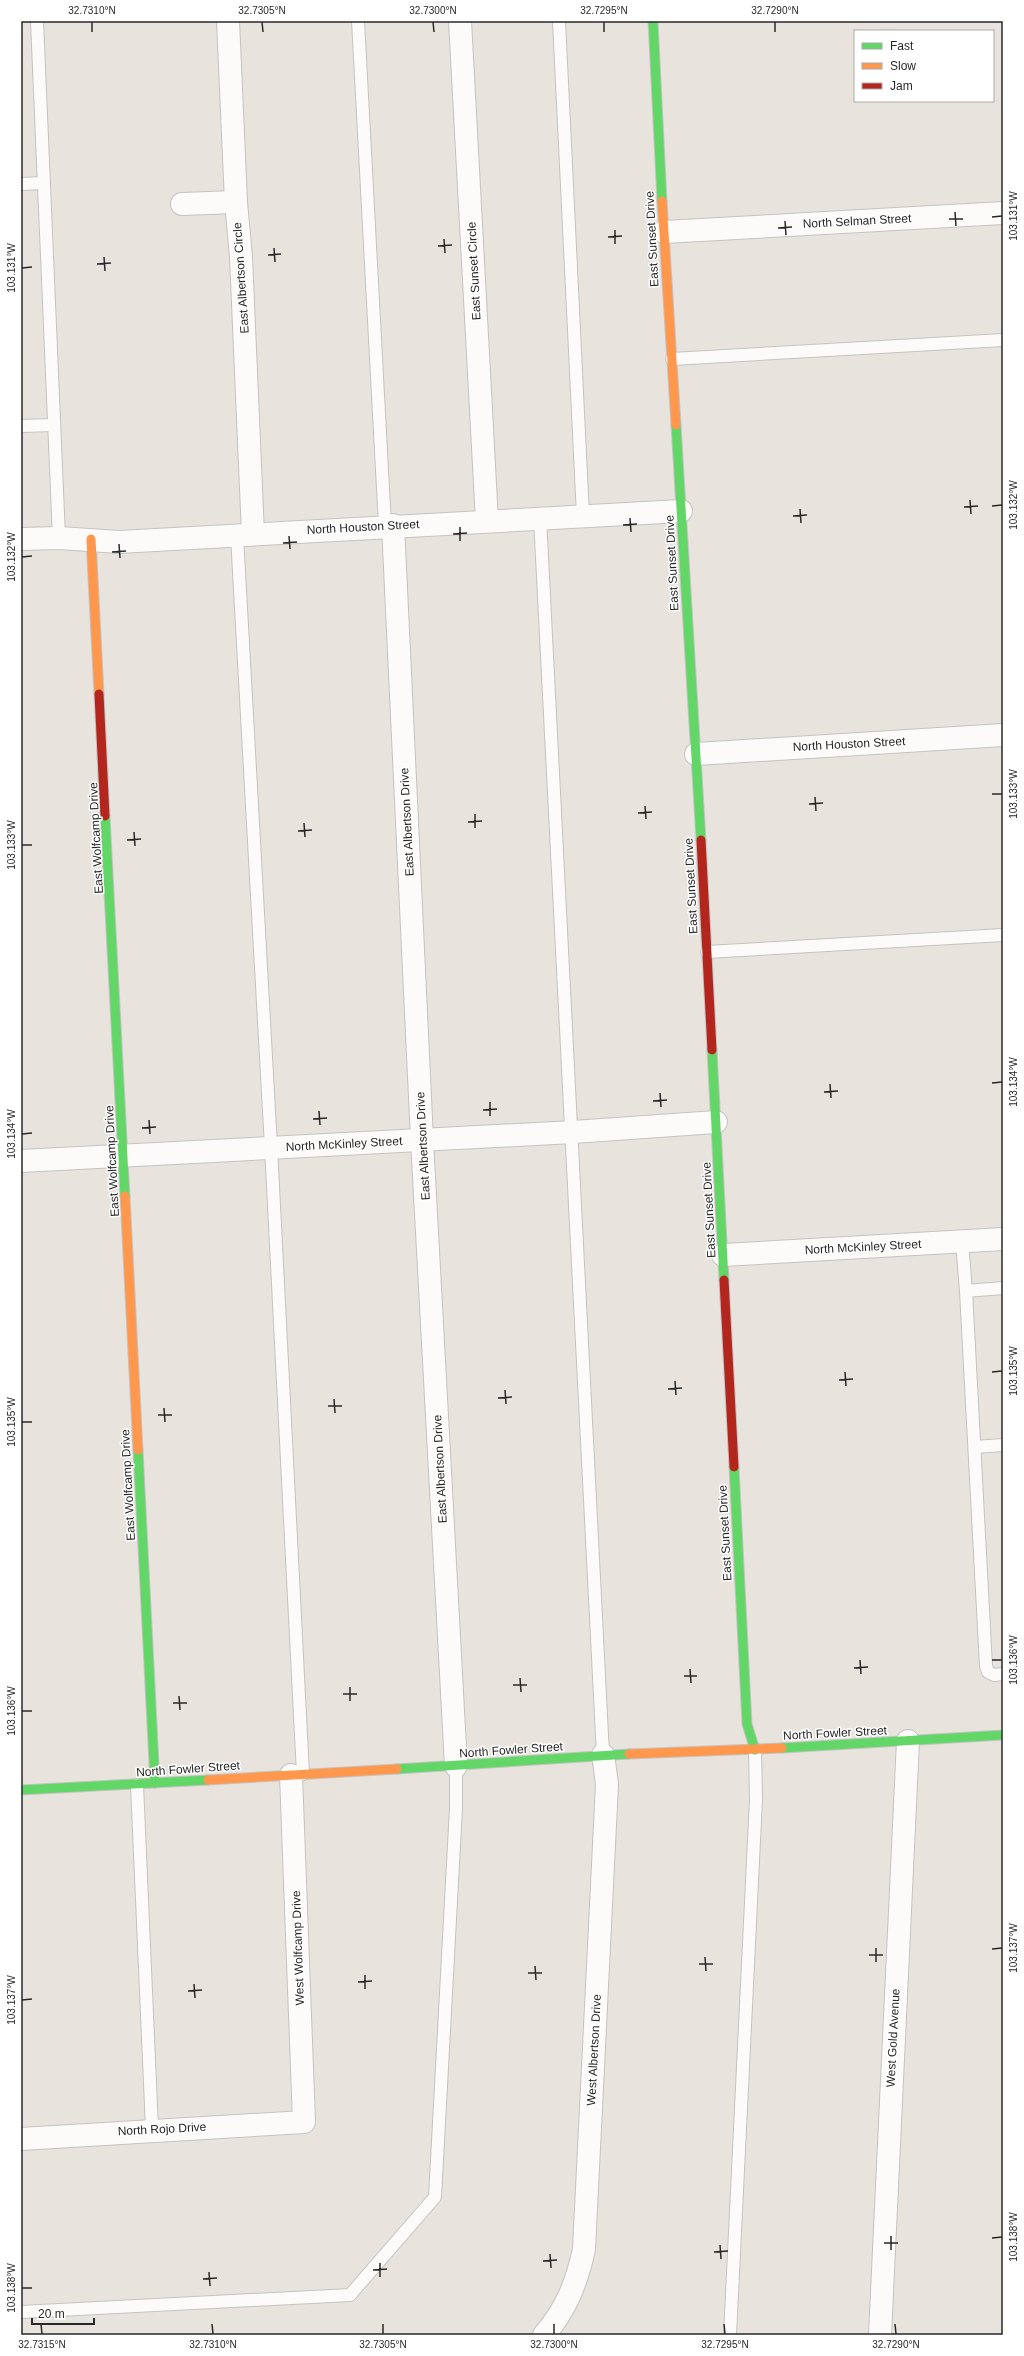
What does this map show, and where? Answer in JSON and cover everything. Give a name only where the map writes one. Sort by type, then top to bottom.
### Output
[{"type":"street","name":"East Albertson Circle","points":[[228,21],[236,202],[241,257],[245,535]]},
{"type":"street","name":"East Sunset Circle","points":[[460,21],[487,521]]},
{"type":"street","name":"East Sunset Drive","points":[[654,21],[664,232],[696,754],[747,1724],[755,1750]]},
{"type":"street","points":[[182,204],[236,202]]},
{"type":"street","name":"North Selman Street","points":[[664,232],[1003,213]]},
{"type":"street","name":"North Houston Street","points":[[21,539],[59,538],[120,542],[681,511]]},
{"type":"street","name":"East Albertson Drive","points":[[389,526],[456,1766]]},
{"type":"street","name":"East Wolfcamp Drive","points":[[91,539],[124,1156],[155,1783]]},
{"type":"street","name":"North Houston Street","points":[[696,754],[1003,735]]},
{"type":"street","name":"North McKinley Street","points":[[21,1160],[124,1156],[572,1132],[716,1122]]},
{"type":"street","name":"North McKinley Street","points":[[723,1255],[1003,1239]]},
{"type":"street","name":"North Fowler Street","points":[[21,1790],[456,1766],[603,1755],[755,1750],[1003,1736]]},
{"type":"street","name":"West Gold Avenue","points":[[880,2335],[908,1741]]},
{"type":"street","name":"West Albertson Drive","points":[[544,2335],[557,2320],[569,2298],[578,2276],[584,2249],[607,1784],[603,1755]]},
{"type":"street","name":"West Wolfcamp Drive","points":[[297,1775],[304,2122]]},
{"type":"street","name":"North Rojo Drive","points":[[21,2139],[152,2129],[304,2122]]},
{"type":"lane","points":[[37,21],[59,538]]},
{"type":"lane","points":[[358,21],[389,526]]},
{"type":"lane","points":[[559,21],[583,516]]},
{"type":"lane","points":[[21,184],[44,183]]},
{"type":"lane","points":[[672,359],[1003,340]]},
{"type":"lane","points":[[21,426],[53,425]]},
{"type":"lane","points":[[540,518],[603,1755]]},
{"type":"lane","points":[[245,535],[297,1775]]},
{"type":"lane","points":[[706,952],[1003,935]]},
{"type":"lane","points":[[962,1242],[975,1447],[986,1666],[988,1672],[1003,1674]]},
{"type":"lane","points":[[966,1291],[1003,1288]]},
{"type":"lane","points":[[975,1447],[1003,1445]]},
{"type":"lane","points":[[730,2335],[756,1799],[755,1750]]},
{"type":"lane","points":[[21,2312],[350,2295],[435,2197],[456,1808],[456,1766]]},
{"type":"lane","points":[[137,1784],[152,2129]]},
{"type":"traffic: fast","points":[[653,21],[662,201]]},
{"type":"traffic: fast","points":[[676,425],[701,840]]},
{"type":"traffic: fast","points":[[105,816],[125,1196]]},
{"type":"traffic: fast","points":[[712,1050],[724,1280]]},
{"type":"traffic: fast","points":[[138,1450],[155,1783]]},
{"type":"traffic: fast","points":[[734,1467],[747,1724],[755,1750]]},
{"type":"traffic: fast","points":[[782,1748],[1003,1735]]},
{"type":"traffic: fast","points":[[397,1769],[629,1754]]},
{"type":"traffic: fast","points":[[21,1790],[208,1780]]},
{"type":"traffic: slow","points":[[662,201],[676,425]]},
{"type":"traffic: slow","points":[[91,539],[99,694]]},
{"type":"traffic: slow","points":[[125,1196],[138,1450]]},
{"type":"traffic: slow","points":[[629,1754],[782,1748]]},
{"type":"traffic: slow","points":[[208,1780],[397,1769]]},
{"type":"traffic: jam","points":[[99,694],[105,816]]},
{"type":"traffic: jam","points":[[701,840],[712,1050]]},
{"type":"traffic: jam","points":[[724,1280],[734,1467]]}]
